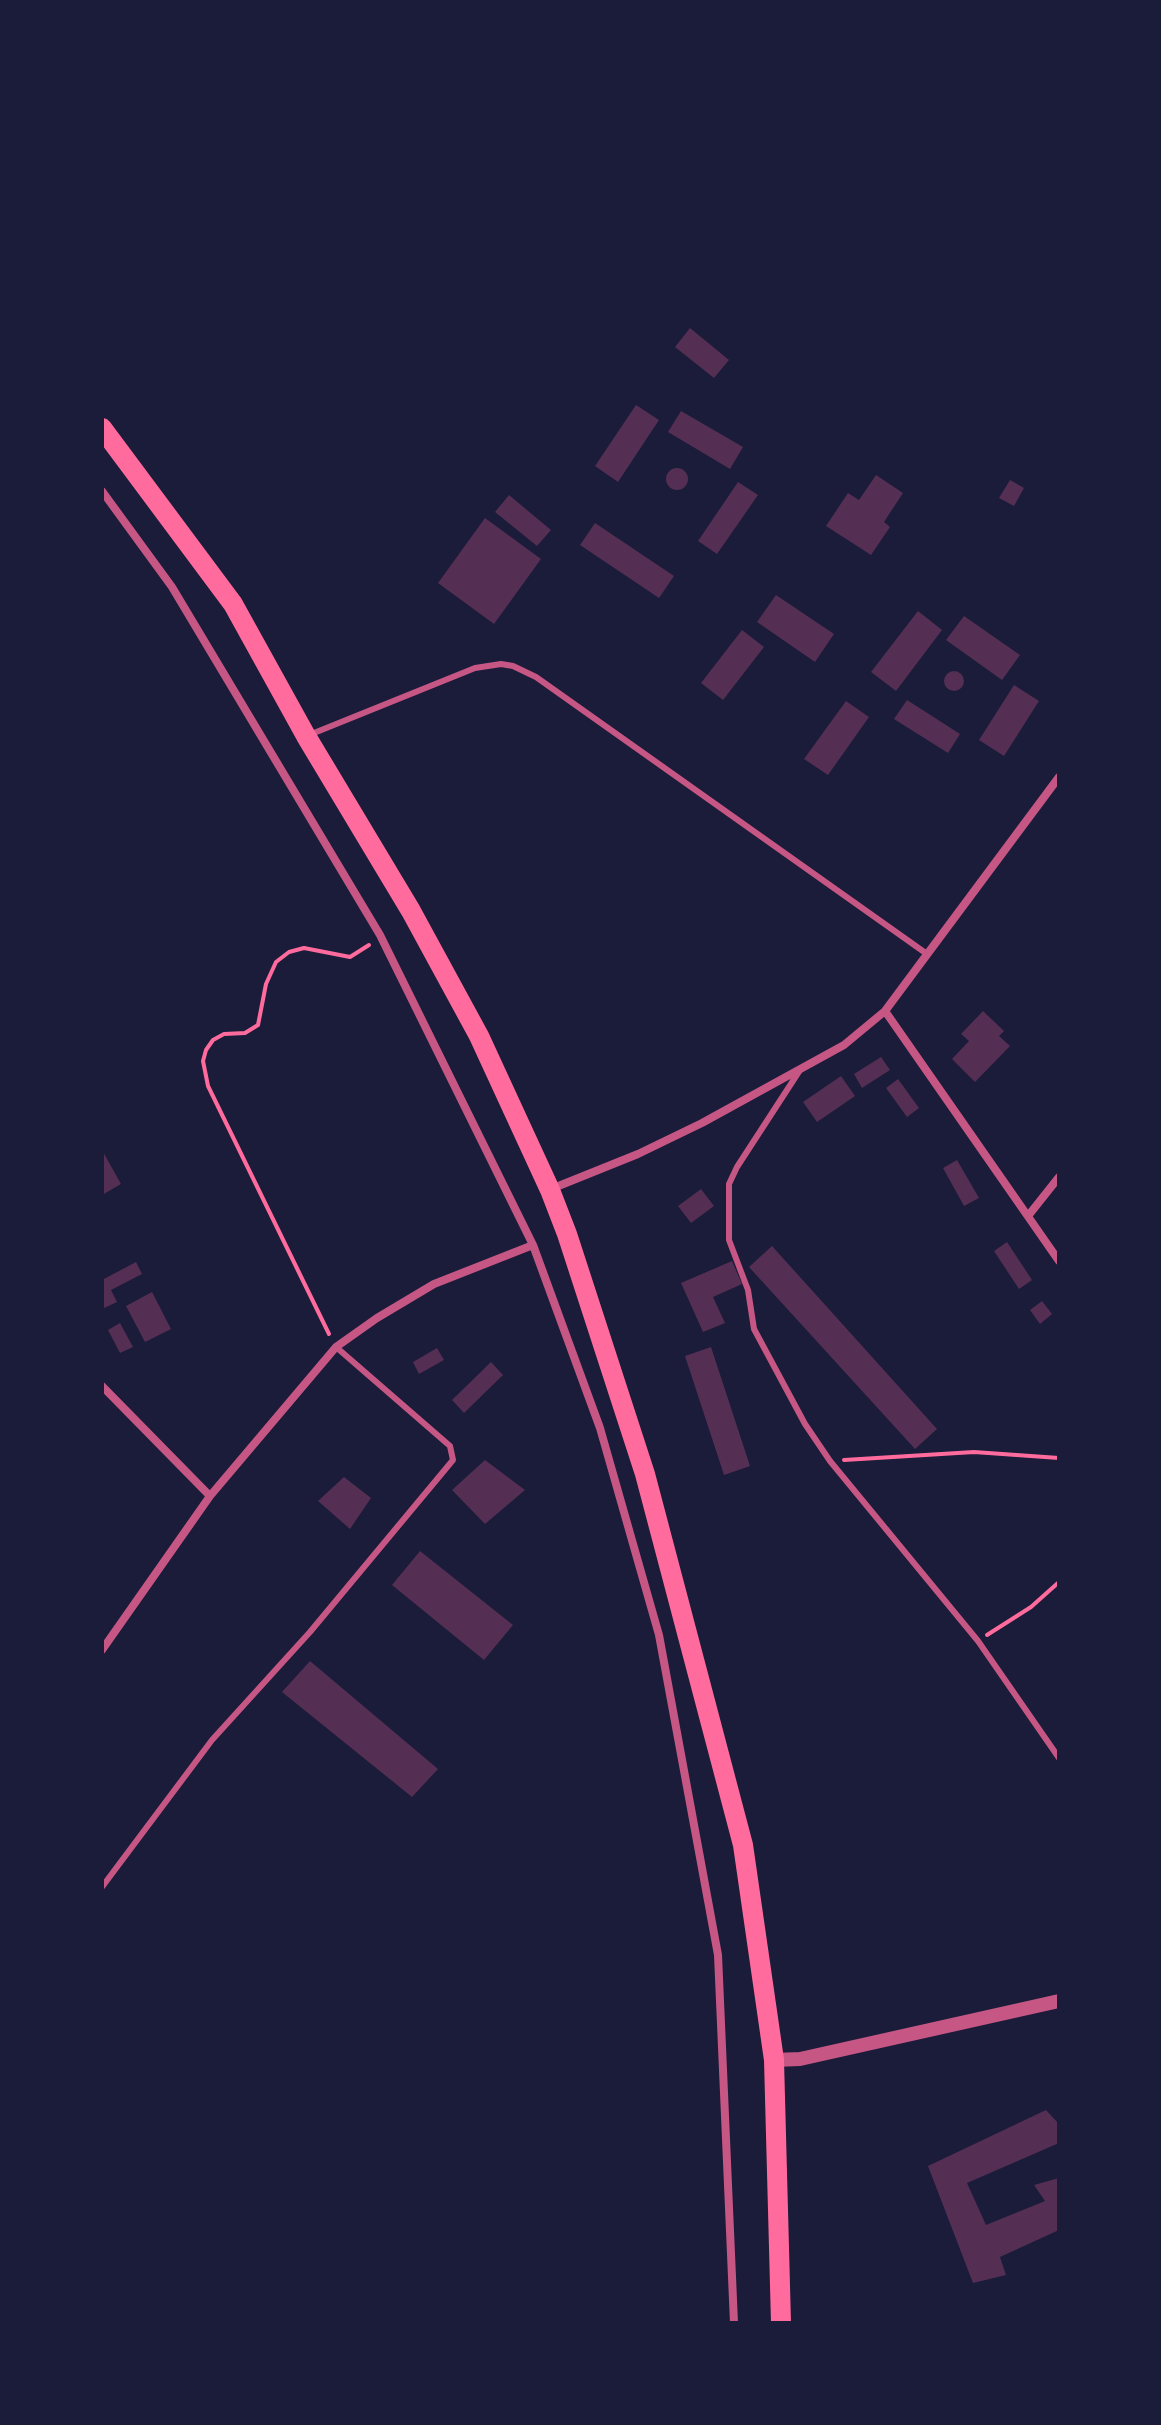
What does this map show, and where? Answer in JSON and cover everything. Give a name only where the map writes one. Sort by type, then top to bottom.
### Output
[{"type":"highway","points":[[102,428],[233,604],[306,736],[411,911],[479,1036],[550,1190],[645,1474],[743,1845],[774,2060],[781,2323]]},
{"type":"street","points":[[102,491],[172,587],[380,935],[533,1245],[600,1428],[659,1635],[718,1955],[734,2323]]},
{"type":"street","points":[[550,1190],[651,1147],[844,1045],[885,1011],[1059,777]]},
{"type":"street","points":[[885,1011],[1059,1261]]},
{"type":"street","points":[[1028,1216],[1059,1177]]},
{"type":"street","points":[[102,1650],[210,1496],[336,1347],[434,1284],[533,1245]]},
{"type":"street","points":[[102,1386],[210,1496]]},
{"type":"street","points":[[774,2060],[800,2059],[1059,2001]]},
{"type":"lane","points":[[306,736],[475,668],[501,664],[513,666],[536,677],[927,954]]},
{"type":"lane","points":[[800,1070],[729,1184],[729,1240],[748,1290],[754,1329],[805,1424],[830,1461],[978,1641],[1059,1758]]},
{"type":"lane","points":[[102,1887],[212,1740],[310,1632],[453,1460],[450,1446],[336,1347]]},
{"type":"path","points":[[336,1347],[208,1086],[203,1061],[213,1040],[224,1034],[245,1033],[258,1025],[266,984],[276,962],[289,952],[304,948],[350,957],[361,952],[380,935]]},
{"type":"path","points":[[830,1461],[974,1452],[1059,1458]]},
{"type":"path","points":[[978,1641],[1031,1607],[1059,1582]]},
{"type":"building","points":[[690,328],[729,360],[714,378],[675,347]]},
{"type":"building","points":[[636,405],[659,420],[618,482],[595,466]]},
{"type":"building","points":[[681,411],[743,447],[730,469],[668,432]]},
{"type":"building","points":[[677,468],[685,471],[688,479],[685,487],[677,490],[669,487],[666,479],[669,471]]},
{"type":"building","points":[[876,475],[903,493],[884,522],[890,527],[871,555],[826,526],[848,493],[859,500]]},
{"type":"building","points":[[1010,480],[1024,488],[1014,506],[999,498]]},
{"type":"building","points":[[738,482],[758,495],[717,554],[698,541]]},
{"type":"building","points":[[509,495],[551,530],[537,546],[495,512]]},
{"type":"building","points":[[485,518],[541,559],[494,624],[438,583]]},
{"type":"building","points":[[595,523],[674,576],[659,598],[580,545]]},
{"type":"building","points":[[776,595],[834,634],[815,662],[757,622]]},
{"type":"building","points":[[918,611],[942,630],[896,691],[871,672]]},
{"type":"building","points":[[964,616],[1020,655],[1002,680],[946,640]]},
{"type":"building","points":[[742,630],[764,647],[723,700],[701,683]]},
{"type":"building","points":[[954,671],[961,674],[964,681],[961,688],[954,691],[947,688],[944,681],[947,674]]},
{"type":"building","points":[[1014,685],[1039,701],[1004,756],[979,740]]},
{"type":"building","points":[[907,700],[960,734],[948,753],[894,719]]},
{"type":"building","points":[[846,701],[869,717],[828,775],[804,759]]},
{"type":"building","points":[[983,1011],[1004,1031],[999,1036],[1010,1046],[975,1082],[952,1059],[969,1041],[961,1034]]},
{"type":"building","points":[[881,1057],[890,1070],[862,1088],[854,1074]]},
{"type":"building","points":[[841,1076],[855,1096],[817,1122],[803,1102]]},
{"type":"building","points":[[898,1079],[919,1108],[907,1117],[886,1088]]},
{"type":"building","points":[[102,1150],[121,1184],[102,1195]]},
{"type":"building","points":[[957,1160],[979,1198],[964,1206],[943,1168]]},
{"type":"building","points":[[701,1189],[714,1206],[691,1223],[678,1206]]},
{"type":"building","points":[[1007,1242],[1032,1280],[1019,1289],[994,1251]]},
{"type":"building","points":[[772,1246],[937,1429],[915,1449],[749,1267]]},
{"type":"building","points":[[732,1261],[742,1284],[713,1297],[725,1323],[703,1332],[681,1283]]},
{"type":"building","points":[[136,1262],[142,1274],[111,1290],[117,1302],[102,1309],[102,1280]]},
{"type":"building","points":[[152,1292],[171,1329],[145,1342],[126,1306]]},
{"type":"building","points":[[1042,1301],[1052,1314],[1040,1324],[1030,1310]]},
{"type":"building","points":[[120,1323],[133,1347],[120,1353],[108,1330]]},
{"type":"building","points":[[711,1347],[750,1466],[724,1475],[685,1356]]},
{"type":"building","points":[[437,1348],[444,1360],[419,1374],[413,1362]]},
{"type":"building","points":[[491,1362],[503,1375],[464,1413],[452,1400]]},
{"type":"building","points":[[485,1460],[525,1490],[485,1524],[452,1490]]},
{"type":"building","points":[[344,1477],[371,1498],[350,1529],[318,1501]]},
{"type":"building","points":[[420,1551],[513,1625],[484,1660],[392,1585]]},
{"type":"building","points":[[310,1661],[438,1769],[412,1797],[282,1692]]},
{"type":"building","points":[[1046,2110],[1059,2124],[1059,2143],[967,2183],[986,2225],[1045,2201],[1034,2185],[1059,2178],[1059,2230],[1000,2257],[1006,2275],[973,2283],[928,2166]]}]
